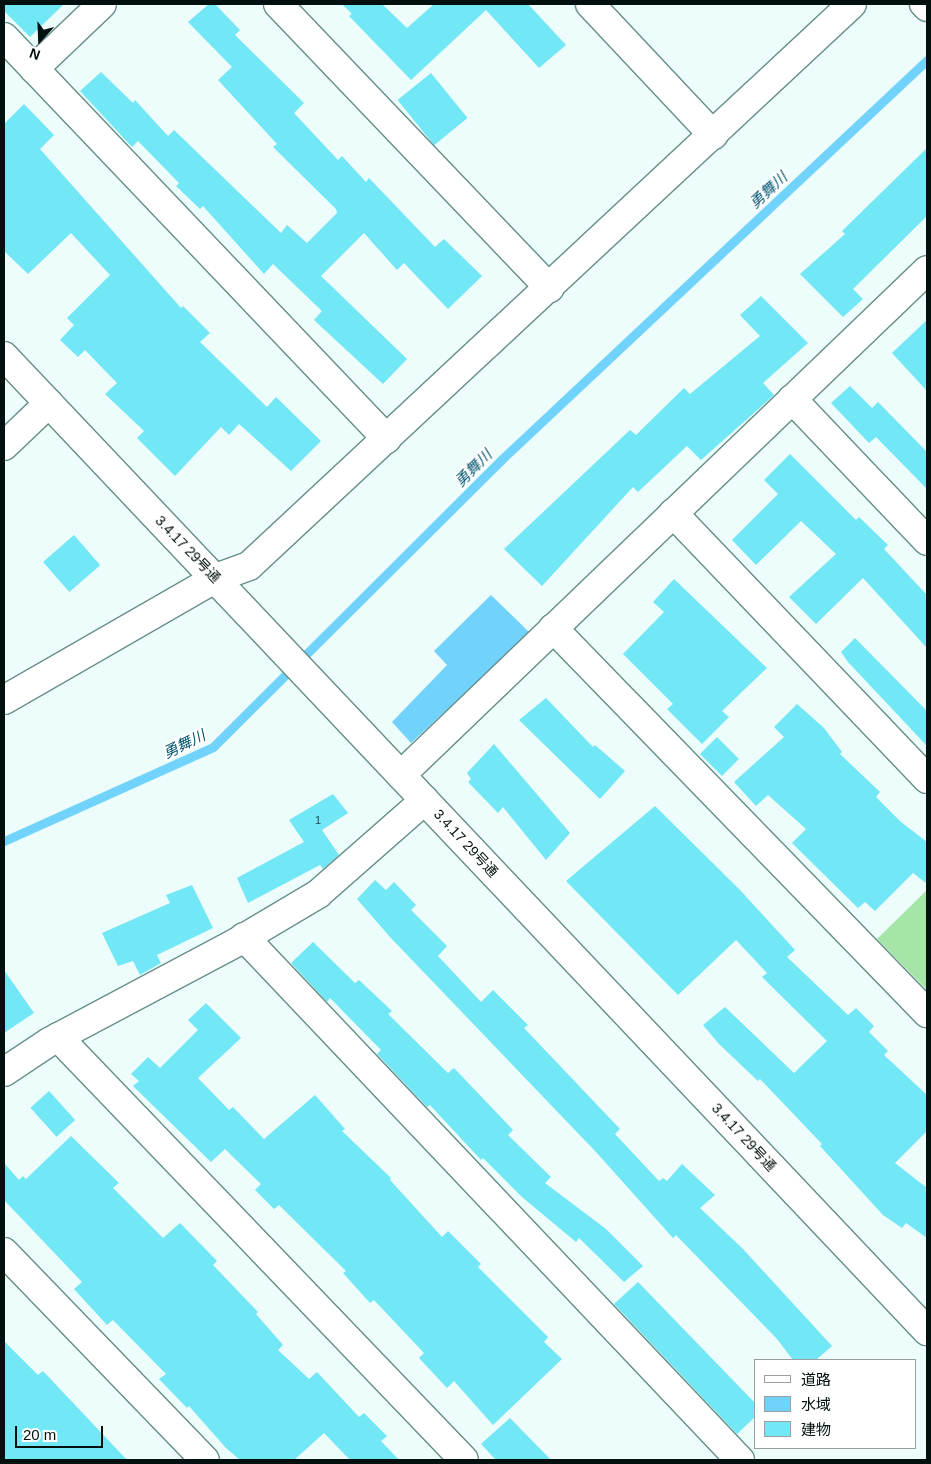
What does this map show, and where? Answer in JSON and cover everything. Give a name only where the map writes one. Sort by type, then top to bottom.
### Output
[{"type":"street","points":[[34,69],[102,4]]},
{"type":"street","points":[[278,4],[549,288]]},
{"type":"street","points":[[590,4],[713,135]]},
{"type":"street","points":[[4,700],[216,578],[249,566],[852,4]]},
{"type":"street","points":[[924,4],[927,7]]},
{"type":"street","points":[[4,37],[387,439]]},
{"type":"street","points":[[401,774],[926,273]]},
{"type":"street","name":"3.4.17 29号通","points":[[4,356],[927,1331]]},
{"type":"street","points":[[792,399],[927,541]]},
{"type":"street","points":[[4,446],[49,403]]},
{"type":"street","points":[[673,514],[927,779]]},
{"type":"street","points":[[554,628],[927,1013]]},
{"type":"street","points":[[4,1072],[58,1037],[244,937],[318,894],[425,800]]},
{"type":"street","points":[[244,937],[739,1460]]},
{"type":"street","points":[[58,1037],[464,1460]]},
{"type":"street","points":[[4,1252],[205,1460]]},
{"type":"green space","points":[[927,890],[927,990],[877,939]]},
{"type":"water","points":[[491,595],[530,633],[411,743],[392,722],[447,665],[434,651]]},
{"type":"building","points":[[4,4],[64,4],[30,37],[4,11]]},
{"type":"building","points":[[209,4],[215,4],[240,30],[235,35],[304,103],[294,113],[338,160],[342,156],[366,182],[369,178],[435,247],[444,239],[482,276],[448,309],[404,263],[397,270],[364,233],[321,276],[407,359],[383,384],[314,320],[322,311],[273,264],[264,274],[203,206],[200,209],[176,186],[179,183],[138,141],[132,147],[80,91],[101,72],[133,103],[135,100],[168,136],[174,130],[281,233],[287,225],[307,243],[337,213],[336,209],[273,147],[277,144],[218,80],[232,67],[188,22]]},
{"type":"building","points":[[342,4],[382,4],[407,28],[434,4],[528,4],[566,45],[539,68],[486,10],[411,80],[349,16],[352,14]]},
{"type":"building","points":[[431,73],[468,118],[434,145],[398,100]]},
{"type":"building","points":[[24,104],[54,135],[40,149],[181,308],[183,306],[210,333],[200,342],[267,407],[276,397],[321,441],[291,471],[239,424],[229,435],[221,427],[175,476],[137,438],[144,431],[105,394],[117,383],[85,350],[78,357],[60,340],[74,325],[67,318],[110,275],[71,233],[28,274],[4,251],[4,124]]},
{"type":"building","points":[[927,148],[927,216],[853,289],[863,299],[843,317],[800,274],[845,234],[842,231]]},
{"type":"building","points":[[761,296],[808,343],[763,383],[774,395],[701,460],[687,446],[638,492],[633,487],[542,586],[504,549],[630,430],[636,435],[684,388],[690,394],[760,336],[740,315]]},
{"type":"building","points":[[927,320],[927,391],[892,353]]},
{"type":"building","points":[[850,386],[872,408],[878,402],[927,452],[927,489],[876,437],[869,443],[831,403]]},
{"type":"building","points":[[790,454],[856,520],[859,517],[888,545],[884,549],[927,595],[927,648],[863,578],[816,624],[789,597],[836,554],[801,521],[756,565],[732,540],[778,494],[764,480]]},
{"type":"building","points":[[74,535],[100,565],[69,592],[43,562]]},
{"type":"building","points":[[674,579],[767,668],[722,711],[729,717],[702,744],[667,709],[673,704],[623,654],[664,612],[653,602]]},
{"type":"building","points":[[855,638],[927,711],[927,746],[848,662],[841,652]]},
{"type":"building","points":[[546,698],[593,747],[595,745],[625,771],[600,799],[519,720]]},
{"type":"building","points":[[797,704],[824,728],[842,752],[840,754],[880,792],[876,797],[901,822],[927,842],[927,884],[913,873],[875,911],[865,902],[858,908],[792,843],[806,829],[768,795],[756,806],[734,782],[784,737],[774,727]]},
{"type":"building","points":[[717,737],[739,759],[722,776],[700,754]]},
{"type":"building","points":[[494,744],[570,833],[546,860],[503,807],[498,813],[468,782],[471,779],[467,773]]},
{"type":"building","points":[[333,794],[348,813],[322,830],[339,855],[323,869],[320,865],[248,903],[237,878],[304,842],[289,820]]},
{"type":"building","points":[[655,806],[740,890],[795,950],[787,957],[848,1015],[856,1008],[874,1026],[869,1032],[888,1051],[884,1055],[927,1095],[927,1131],[895,1163],[927,1188],[927,1238],[906,1223],[902,1228],[883,1215],[820,1146],[822,1144],[760,1079],[758,1081],[719,1044],[703,1025],[725,1007],[794,1073],[827,1041],[762,977],[767,973],[736,940],[678,995],[566,881]]},
{"type":"building","points":[[375,880],[386,890],[394,882],[416,905],[411,910],[447,946],[438,956],[481,1002],[493,990],[528,1025],[524,1028],[620,1129],[615,1134],[659,1181],[663,1178],[667,1181],[682,1164],[715,1195],[700,1208],[743,1249],[832,1346],[817,1359],[792,1359],[777,1339],[676,1235],[673,1238],[596,1152],[390,937],[357,899]]},
{"type":"building","points":[[192,885],[213,928],[157,955],[161,963],[140,975],[133,961],[118,966],[102,933],[170,903],[166,895]]},
{"type":"building","points":[[313,942],[355,983],[359,980],[392,1011],[388,1014],[448,1073],[454,1068],[513,1130],[508,1135],[551,1177],[545,1183],[606,1229],[643,1266],[624,1282],[579,1238],[576,1242],[522,1197],[483,1158],[481,1160],[430,1105],[427,1107],[377,1054],[381,1050],[330,998],[327,1002],[291,963]]},
{"type":"building","points":[[4,970],[34,1013],[4,1033]]},
{"type":"building","points":[[206,1003],[241,1038],[198,1078],[229,1110],[233,1107],[264,1139],[315,1095],[345,1129],[342,1131],[391,1178],[390,1180],[442,1237],[448,1231],[481,1264],[478,1267],[548,1337],[544,1342],[562,1359],[493,1425],[454,1381],[447,1388],[419,1358],[424,1353],[374,1300],[370,1303],[343,1273],[346,1271],[279,1205],[274,1209],[255,1190],[261,1184],[225,1149],[211,1162],[133,1086],[139,1081],[131,1074],[148,1057],[160,1068],[198,1030],[188,1020]]},
{"type":"building","points":[[49,1091],[75,1120],[57,1137],[30,1108]]},
{"type":"building","points":[[71,1136],[119,1183],[113,1188],[163,1238],[180,1223],[217,1261],[213,1265],[258,1312],[256,1314],[283,1345],[278,1350],[309,1379],[317,1372],[359,1417],[364,1413],[387,1436],[381,1441],[399,1460],[350,1460],[324,1433],[294,1460],[240,1460],[226,1448],[189,1406],[187,1408],[159,1379],[166,1374],[113,1320],[107,1325],[74,1289],[82,1282],[4,1200],[4,1163],[19,1180],[23,1176],[26,1179]]},
{"type":"building","points":[[638,1282],[754,1402],[754,1418],[737,1434],[614,1304]]},
{"type":"building","points":[[4,1341],[38,1375],[43,1371],[127,1460],[4,1460]]},
{"type":"building","points":[[510,1418],[551,1460],[496,1460],[481,1444]]},
{"type":"waterway","name":"勇舞川","points":[[4,841],[213,747],[501,460],[927,60]]}]
